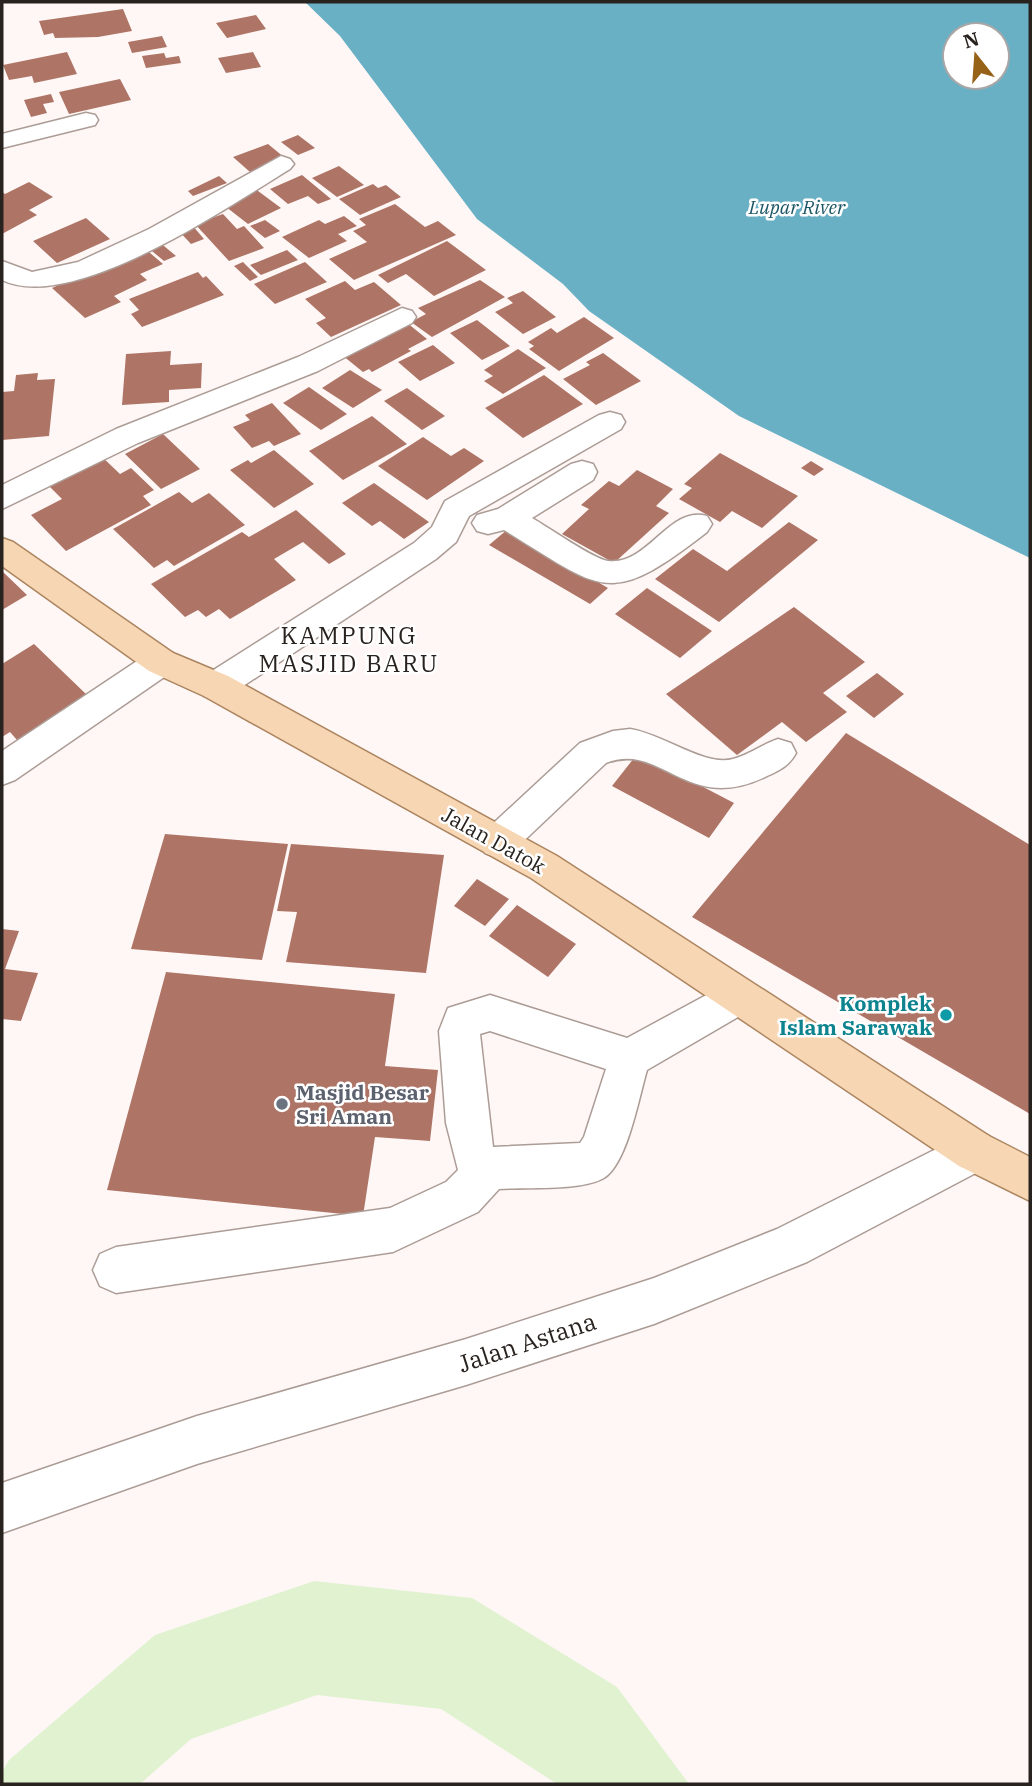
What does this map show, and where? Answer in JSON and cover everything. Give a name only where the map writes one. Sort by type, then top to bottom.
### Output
[{"type":"main road","name":"Jalan Datok","points":[[2,550],[161,662],[216,686],[544,867],[974,1151]]},
{"type":"main road","points":[[974,1151],[1030,1180]]},
{"type":"street","points":[[2,141],[86,120]]},
{"type":"street","points":[[2,269],[30,280],[68,275],[139,244],[281,164]]},
{"type":"street","points":[[2,498],[127,436],[308,364],[402,317]]},
{"type":"street","points":[[445,534],[450,515],[456,509],[610,422]]},
{"type":"street","points":[[216,686],[425,551],[445,534],[508,518],[582,472]]},
{"type":"street","points":[[508,518],[595,570],[610,574],[639,566],[696,524]]},
{"type":"street","points":[[2,770],[161,662]]},
{"type":"street","points":[[498,842],[593,753],[608,746],[642,744],[718,775],[752,768],[778,753]]},
{"type":"street","points":[[630,1058],[490,1013],[462,1021],[458,1031],[471,1152],[478,1164],[489,1168],[590,1163],[602,1149],[630,1058],[736,996]]},
{"type":"street","name":"Jalan Astana","points":[[2,1508],[197,1440],[466,1362],[654,1301],[791,1246],[974,1151]]},
{"type":"street","points":[[116,1270],[393,1230],[463,1197],[489,1168]]},
{"type":"green space","points":[[314,1581],[472,1598],[617,1687],[689,1784],[557,1784],[441,1709],[317,1695],[191,1739],[140,1784],[2,1784],[2,1772],[9,1760],[155,1635]]},
{"type":"water","name":"Lupar River","points":[[305,2],[1030,2],[1030,558],[739,416],[589,311],[563,284],[477,219],[340,36]]},
{"type":"building","points":[[123,9],[132,31],[98,37],[55,38],[53,33],[44,35],[39,21]]},
{"type":"building","points":[[256,15],[266,29],[227,38],[216,23]]},
{"type":"building","points":[[162,36],[167,47],[132,53],[128,42]]},
{"type":"building","points":[[67,52],[77,74],[34,83],[32,76],[9,80],[3,65]]},
{"type":"building","points":[[253,52],[261,67],[226,73],[218,58]]},
{"type":"building","points":[[164,53],[166,58],[179,56],[181,63],[146,68],[142,56]]},
{"type":"building","points":[[120,79],[131,100],[69,114],[59,92]]},
{"type":"building","points":[[51,94],[54,102],[43,104],[47,113],[31,117],[24,100]]},
{"type":"building","points":[[298,135],[315,148],[298,155],[281,142]]},
{"type":"building","points":[[268,144],[285,158],[250,172],[233,157]]},
{"type":"building","points":[[339,166],[364,185],[337,197],[312,178]]},
{"type":"building","points":[[302,175],[331,199],[318,204],[308,196],[288,204],[270,189]]},
{"type":"building","points":[[219,176],[227,183],[193,196],[188,191]]},
{"type":"building","points":[[29,182],[53,197],[29,210],[37,215],[2,234],[2,192],[5,194]]},
{"type":"building","points":[[373,184],[378,188],[386,185],[401,197],[360,215],[339,199]]},
{"type":"building","points":[[254,188],[281,208],[248,224],[221,203]]},
{"type":"building","points":[[395,204],[425,227],[438,221],[456,235],[354,280],[329,259],[367,242],[353,231],[366,225],[359,219]]},
{"type":"building","points":[[223,214],[237,229],[244,226],[264,248],[229,261],[195,224]]},
{"type":"building","points":[[344,216],[357,226],[338,234],[347,241],[309,258],[282,237],[319,220],[325,224]]},
{"type":"building","points":[[86,218],[110,239],[57,263],[33,241]]},
{"type":"building","points":[[265,220],[280,231],[265,238],[250,226]]},
{"type":"building","points":[[192,225],[204,239],[191,244],[178,230]]},
{"type":"building","points":[[158,241],[176,256],[164,261],[146,246]]},
{"type":"building","points":[[447,241],[486,270],[434,296],[406,274],[388,283],[378,275]]},
{"type":"building","points":[[143,247],[163,264],[140,274],[147,280],[114,296],[121,302],[85,318],[52,288]]},
{"type":"building","points":[[287,250],[298,260],[261,275],[250,265]]},
{"type":"building","points":[[243,262],[258,277],[250,281],[234,266]]},
{"type":"building","points":[[305,262],[327,282],[275,304],[254,284]]},
{"type":"building","points":[[198,272],[203,278],[206,276],[224,295],[142,327],[131,314],[139,310],[129,299]]},
{"type":"building","points":[[480,280],[505,297],[432,337],[411,322],[426,314],[418,308]]},
{"type":"building","points":[[345,281],[355,290],[374,282],[401,305],[331,337],[316,323],[326,318],[305,299]]},
{"type":"building","points":[[523,291],[556,317],[523,334],[495,312],[513,303],[507,298]]},
{"type":"building","points":[[584,317],[614,338],[559,371],[529,349],[534,346],[528,342],[551,328],[557,333]]},
{"type":"building","points":[[477,320],[510,346],[482,360],[450,333]]},
{"type":"building","points":[[406,322],[427,339],[372,372],[369,369],[363,372],[342,355]]},
{"type":"building","points":[[433,345],[455,363],[420,381],[398,362]]},
{"type":"building","points":[[518,349],[546,368],[503,394],[484,381],[493,376],[484,370]]},
{"type":"building","points":[[171,351],[170,365],[202,363],[201,388],[169,390],[169,402],[122,405],[126,354]]},
{"type":"building","points":[[603,353],[641,381],[596,405],[563,379],[590,365],[586,362]]},
{"type":"building","points":[[350,370],[382,390],[353,408],[322,388]]},
{"type":"building","points":[[38,373],[37,380],[55,379],[49,436],[2,440],[2,392],[14,391],[16,375]]},
{"type":"building","points":[[544,375],[583,404],[523,438],[485,408]]},
{"type":"building","points":[[309,387],[347,414],[321,430],[283,403]]},
{"type":"building","points":[[407,388],[445,416],[422,430],[384,401]]},
{"type":"building","points":[[272,403],[301,434],[274,446],[269,441],[252,448],[233,427],[250,420],[245,415]]},
{"type":"building","points":[[372,416],[407,444],[343,480],[309,451]]},
{"type":"building","points":[[163,434],[200,469],[161,489],[125,454]]},
{"type":"building","points":[[423,437],[451,456],[464,448],[484,461],[427,500],[378,466]]},
{"type":"building","points":[[274,450],[314,484],[274,508],[230,470],[248,460],[251,463]]},
{"type":"building","points":[[720,453],[798,496],[762,528],[732,511],[720,522],[679,499],[692,488],[684,484]]},
{"type":"building","points":[[100,455],[120,474],[131,468],[154,490],[143,496],[151,505],[66,551],[31,515],[62,499],[46,483]]},
{"type":"building","points":[[811,461],[824,469],[814,476],[801,468]]},
{"type":"building","points":[[637,470],[673,489],[656,506],[669,513],[614,563],[562,534],[589,509],[581,505],[609,481],[619,486]]},
{"type":"building","points":[[374,483],[429,522],[404,539],[380,521],[372,526],[342,503]]},
{"type":"building","points":[[179,492],[192,503],[209,493],[245,525],[174,566],[167,560],[154,568],[113,529]]},
{"type":"building","points":[[296,510],[346,554],[329,564],[303,542],[274,559],[296,580],[230,619],[219,609],[206,617],[198,610],[185,617],[151,584],[242,532],[249,537]]},
{"type":"building","points":[[789,522],[818,540],[719,622],[655,579],[693,549],[727,571]]},
{"type":"building","points":[[508,529],[608,588],[590,604],[489,545]]},
{"type":"building","points":[[2,571],[27,595],[2,610]]},
{"type":"building","points":[[647,588],[712,631],[680,658],[615,614]]},
{"type":"building","points":[[794,607],[865,662],[823,693],[847,712],[806,742],[782,722],[737,755],[666,694]]},
{"type":"building","points":[[34,644],[87,695],[17,740],[10,732],[2,737],[2,664]]},
{"type":"building","points":[[877,673],[904,694],[874,718],[846,696]]},
{"type":"building","name":"Komplek Islam Sarawak","points":[[846,733],[1030,845],[1030,1114],[692,917]]},
{"type":"building","points":[[638,753],[734,803],[709,838],[612,786]]},
{"type":"building","points":[[165,834],[288,844],[262,960],[131,949]]},
{"type":"building","points":[[291,844],[444,855],[426,973],[286,962],[297,912],[277,911]]},
{"type":"building","points":[[477,879],[509,899],[485,926],[454,906]]},
{"type":"building","points":[[517,905],[576,944],[548,977],[489,936]]},
{"type":"building","points":[[2,929],[19,931],[5,969],[38,973],[21,1021],[2,1019]]},
{"type":"building","name":"Masjid Besar Sri Aman","points":[[166,972],[395,994],[385,1066],[438,1070],[430,1141],[375,1137],[363,1216],[107,1190]]},
{"type":"place","name":"Komplek Islam Sarawak","points":[[946,1015]]},
{"type":"place","name":"Masjid Besar Sri Aman","points":[[282,1104]]},
{"type":"district","name":"KAMPUNG MASJID BARU","points":[[349,649]]}]
